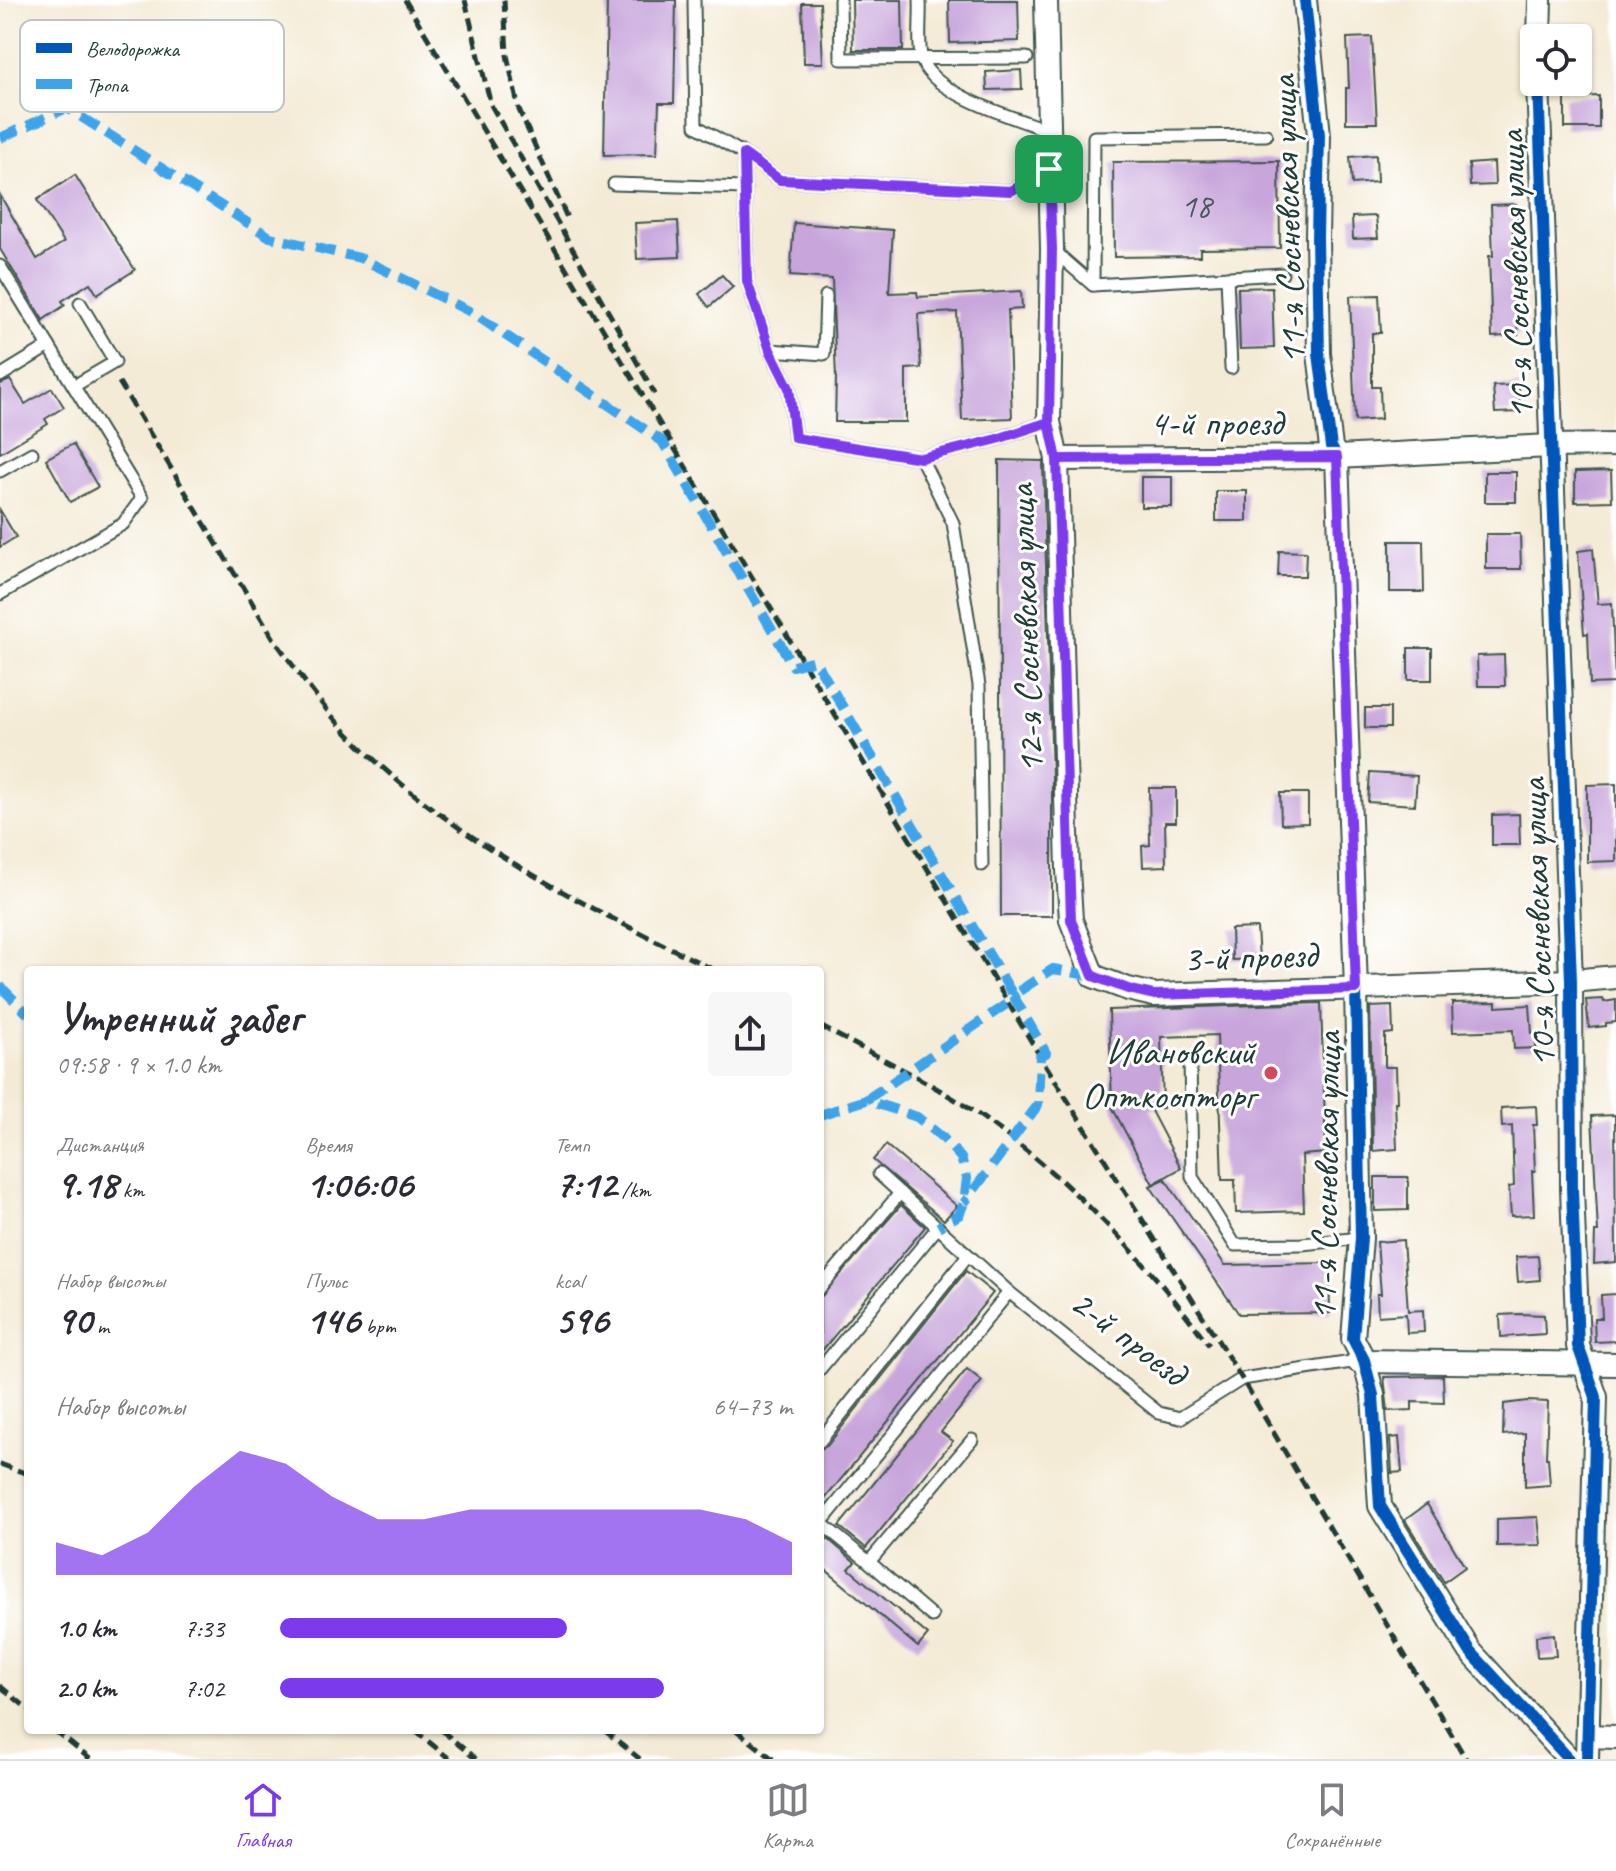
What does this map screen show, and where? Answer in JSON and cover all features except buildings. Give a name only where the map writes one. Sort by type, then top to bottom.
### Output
[{"type":"street","name":"12-я Сосневская улица","points":[[1046,0],[1052,249],[1049,422],[1057,459],[1071,920],[1093,976],[1128,989]]},
{"type":"street","name":"11-я Сосневская улица","points":[[1305,0],[1319,135],[1319,354],[1331,447],[1337,457],[1356,989],[1361,1238],[1353,1339],[1373,1395],[1380,1506],[1470,1651],[1569,1759]]},
{"type":"street","points":[[1539,24],[1540,0]]},
{"type":"street","name":"10-я Сосневская улица","points":[[1538,96],[1571,981],[1572,1189],[1578,1346],[1596,1397],[1587,1759]]},
{"type":"street","name":"4-й проезд","points":[[1057,459],[1337,457],[1616,445]]},
{"type":"street","name":"3-й проезд","points":[[1128,989],[1154,995],[1616,977]]},
{"type":"street","name":"2-й проезд","points":[[1361,1360],[1616,1364]]},
{"type":"street","points":[[1588,1736],[1616,1737]]},
{"type":"lane","points":[[694,0],[696,126],[744,154],[780,180],[1011,191],[1049,169]]},
{"type":"lane","points":[[840,0],[841,59],[1027,58]]},
{"type":"lane","points":[[920,0],[921,59],[941,84],[971,102],[1047,130]]},
{"type":"lane","points":[[1093,285],[1094,137],[1266,135]]},
{"type":"lane","points":[[744,154],[747,281],[770,350],[789,388],[795,438],[921,458],[994,440],[1049,422]]},
{"type":"lane","points":[[614,184],[745,188]]},
{"type":"lane","points":[[1052,249],[1093,285],[1282,274]]},
{"type":"lane","points":[[0,266],[142,498],[123,524],[0,594]]},
{"type":"lane","points":[[1227,277],[1231,368]]},
{"type":"lane","points":[[770,350],[824,354],[826,296]]},
{"type":"lane","points":[[74,386],[115,362],[80,303]]},
{"type":"lane","points":[[0,376],[49,346]]},
{"type":"lane","points":[[0,471],[32,453]]},
{"type":"lane","points":[[921,458],[953,523],[979,685],[982,865]]},
{"type":"lane","points":[[1190,1059],[1192,1177],[1235,1245],[1302,1244],[1361,1238]]},
{"type":"lane","name":"2-й проезд","points":[[879,1174],[1009,1292],[1159,1413],[1180,1418],[1242,1379],[1361,1360]]},
{"type":"lane","points":[[824,1283],[900,1193]]},
{"type":"lane","points":[[824,1364],[938,1227]]},
{"type":"lane","points":[[824,1436],[968,1255]]},
{"type":"lane","points":[[824,1518],[1009,1292]]},
{"type":"lane","points":[[869,1562],[972,1440]]},
{"type":"lane","points":[[824,1524],[932,1616]]},
{"type":"railway","points":[[405,0],[1040,1056],[1242,1379],[1466,1759]]},
{"type":"railway","points":[[465,0],[491,105],[655,394]]},
{"type":"railway","points":[[504,0],[507,55],[519,110],[568,220]]},
{"type":"railway","points":[[119,382],[274,639],[322,704],[354,740],[393,777],[435,810],[524,870],[706,966]]},
{"type":"railway","points":[[824,1028],[949,1096],[1021,1147],[1108,1225],[1160,1283],[1209,1345]]},
{"type":"railway","points":[[0,1464],[24,1473]]},
{"type":"railway","points":[[0,1686],[24,1706]]},
{"type":"railway","points":[[59,1734],[90,1759]]},
{"type":"railway","points":[[419,1734],[450,1759]]},
{"type":"railway","points":[[446,1734],[476,1759]]},
{"type":"railway","points":[[609,1734],[640,1759]]},
{"type":"railway","points":[[741,1734],[773,1759]]},
{"type":"marked path","points":[[0,138],[58,112]]},
{"type":"marked path","points":[[73,112],[270,237],[360,258],[471,312],[662,441],[793,666],[815,660],[1013,995],[1053,969],[1093,976]]},
{"type":"marked path","points":[[0,986],[24,1010]]},
{"type":"marked path","points":[[866,1100],[1008,1003],[1013,995],[1046,1053],[1040,1056],[1038,1105],[964,1203]]},
{"type":"marked path","points":[[824,1114],[866,1100],[917,1117],[943,1138],[961,1158],[967,1178],[959,1215],[938,1227]]},
{"type":"cycle path","points":[[1305,0],[1319,135],[1319,354],[1331,447],[1337,457],[1356,989],[1361,1238],[1353,1339],[1364,1360],[1373,1395],[1380,1506],[1470,1651],[1569,1759]]},
{"type":"cycle path","points":[[1539,96],[1571,981],[1572,1189],[1578,1346],[1596,1397],[1587,1759]]},
{"type":"place","name":"Ивановский Опткоопторг","points":[[1271,1073]]},
{"type":"route","points":[[1049,169],[1011,191],[780,180],[744,154],[747,281],[770,350],[789,388],[795,438],[921,458],[994,440],[1049,422],[1057,459],[1337,457],[1356,989],[1154,995],[1128,989],[1093,976],[1071,920],[1057,459],[1049,422],[1052,249],[1049,169]]}]
